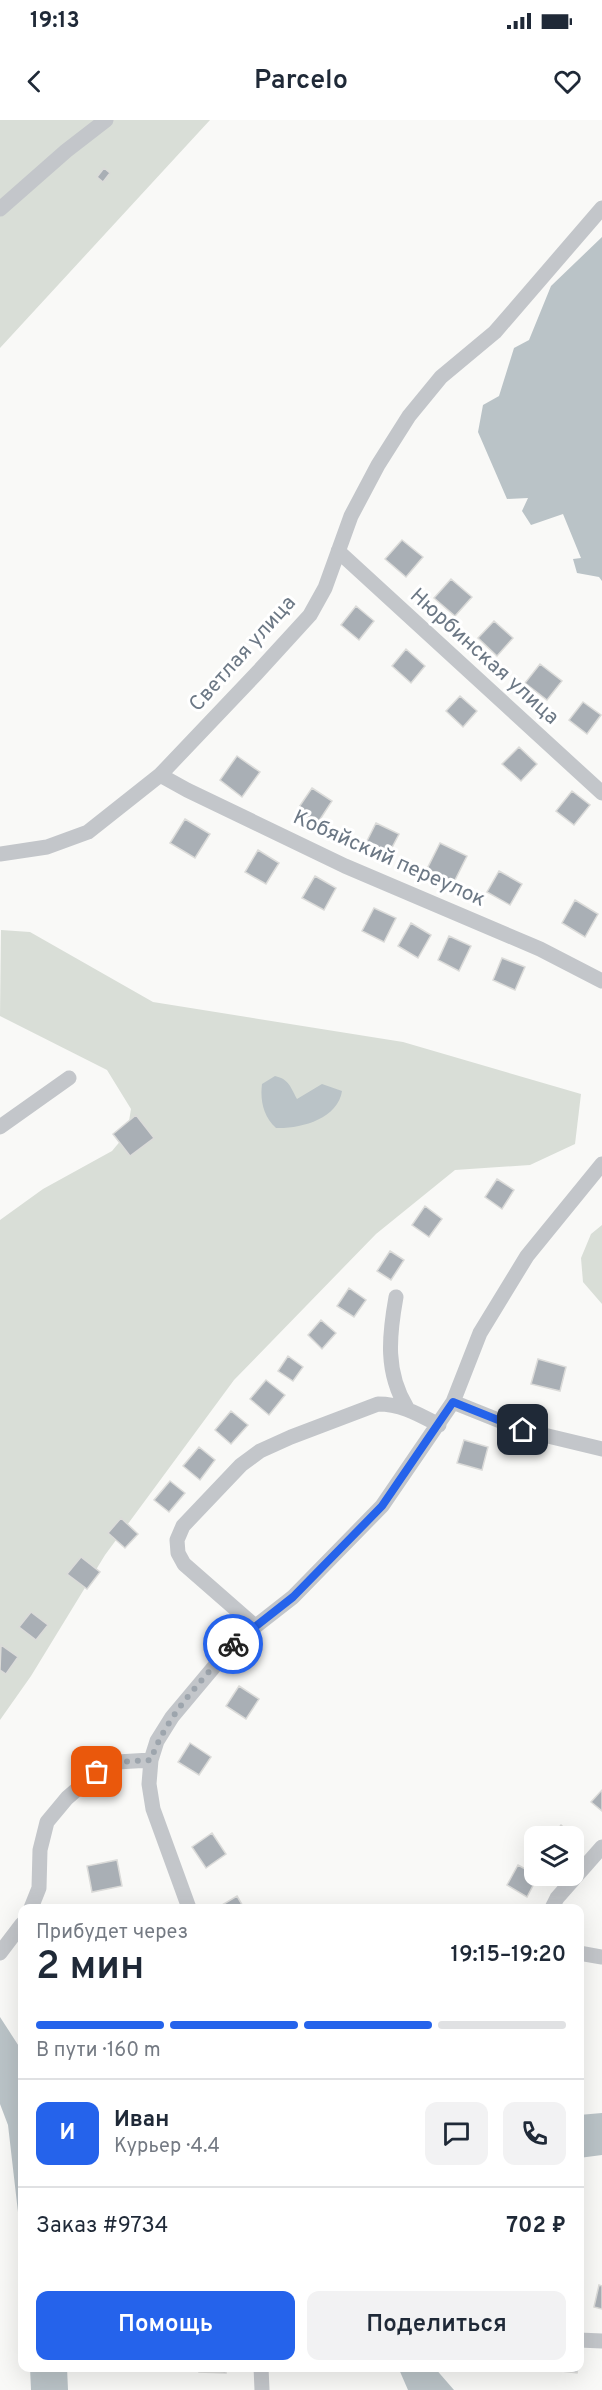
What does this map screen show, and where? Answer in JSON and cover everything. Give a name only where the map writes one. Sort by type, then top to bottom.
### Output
[{"type":"street","points":[[0,209],[66,151],[106,120]]},
{"type":"street","name":"Светлая улица","points":[[0,854],[47,847],[88,832],[160,775],[310,615],[325,588],[351,516],[378,465],[409,416],[441,377],[495,332],[602,208]]},
{"type":"street","name":"Нюрбинская улица","points":[[338,551],[602,793]]},
{"type":"street","name":"Кобяйский переулок","points":[[160,775],[345,866],[540,949],[602,981]]},
{"type":"street","points":[[0,1127],[69,1078]]},
{"type":"street","points":[[188,1904],[153,1809],[149,1784],[151,1760],[157,1741],[172,1717],[234,1643],[293,1597],[382,1506],[453,1402],[480,1333],[527,1256],[602,1164]]},
{"type":"street","points":[[396,1297],[390,1330],[390,1358],[393,1378],[407,1408]]},
{"type":"street","points":[[453,1402],[523,1430],[602,1449]]},
{"type":"street","points":[[255,1626],[184,1564],[178,1553],[177,1540],[183,1526],[241,1465],[260,1451],[291,1437],[378,1404],[392,1404],[407,1408],[439,1425]]},
{"type":"street","points":[[33,1904],[39,1888],[40,1850],[47,1822],[53,1814],[67,1798],[97,1772],[117,1762],[151,1760]]},
{"type":"street","points":[[554,1904],[602,1847]]},
{"type":"street","points":[[0,1953],[18,1929]]},
{"type":"street","points":[[584,1954],[602,1957]]},
{"type":"street","points":[[584,2340],[602,2341]]},
{"type":"street","points":[[261,2372],[262,2390]]},
{"type":"shaded area","points":[[0,120],[210,120],[0,348]]},
{"type":"shaded area","points":[[602,237],[602,581],[599,577],[577,573],[573,559],[581,558],[563,514],[531,525],[522,511],[528,498],[507,499],[478,432],[483,405],[499,396],[514,348],[529,340],[551,286]]},
{"type":"shaded area","points":[[1,930],[30,932],[153,1002],[403,1042],[581,1094],[575,1144],[530,1165],[455,1170],[376,1234],[234,1380],[105,1555],[31,1676],[0,1720],[0,1220],[43,1189],[112,1151],[127,1133],[131,1109],[107,1070],[0,1016]]},
{"type":"shaded area","points":[[275,1076],[287,1082],[297,1099],[322,1084],[342,1091],[339,1101],[326,1115],[316,1120],[296,1127],[276,1128],[265,1113],[262,1096],[262,1084]]},
{"type":"shaded area","points":[[602,1225],[602,1304],[583,1282],[581,1258],[591,1234]]},
{"type":"shaded area","points":[[0,2017],[18,2045],[18,2212],[8,2125],[0,2104]]},
{"type":"shaded area","points":[[602,2113],[602,2155],[584,2157],[584,2115]]},
{"type":"shaded area","points":[[30,2372],[67,2372],[68,2390],[31,2390]]},
{"type":"shaded area","points":[[400,2372],[438,2372],[454,2390],[408,2390]]},
{"type":"building","points":[[104,168],[110,173],[103,182],[97,177]]},
{"type":"building","points":[[402,540],[423,557],[406,577],[385,559]]},
{"type":"building","points":[[451,579],[472,597],[455,616],[434,598]]},
{"type":"building","points":[[356,606],[374,621],[359,640],[341,625]]},
{"type":"building","points":[[494,621],[513,638],[497,656],[478,638]]},
{"type":"building","points":[[406,649],[425,666],[411,683],[392,666]]},
{"type":"building","points":[[540,664],[562,681],[547,700],[525,683]]},
{"type":"building","points":[[460,696],[477,711],[463,727],[446,711]]},
{"type":"building","points":[[583,702],[601,715],[587,734],[569,720]]},
{"type":"building","points":[[519,747],[537,764],[521,781],[502,764]]},
{"type":"building","points":[[237,756],[260,772],[242,797],[220,780]]},
{"type":"building","points":[[312,788],[332,801],[317,824],[297,810]]},
{"type":"building","points":[[572,791],[590,805],[574,825],[556,811]]},
{"type":"building","points":[[185,819],[210,834],[195,858],[170,843]]},
{"type":"building","points":[[376,823],[399,834],[387,857],[365,845]]},
{"type":"building","points":[[440,843],[467,856],[454,882],[427,869]]},
{"type":"building","points":[[258,850],[279,863],[266,884],[245,872]]},
{"type":"building","points":[[499,871],[522,884],[510,905],[487,892]]},
{"type":"building","points":[[315,876],[336,888],[324,910],[302,898]]},
{"type":"building","points":[[575,900],[598,914],[585,937],[562,923]]},
{"type":"building","points":[[374,908],[396,918],[384,942],[362,931]]},
{"type":"building","points":[[411,923],[431,935],[418,958],[398,946]]},
{"type":"building","points":[[449,936],[471,946],[459,971],[438,960]]},
{"type":"building","points":[[502,958],[525,967],[515,990],[493,980]]},
{"type":"building","points":[[136,1115],[154,1138],[130,1156],[113,1134]]},
{"type":"building","points":[[497,1179],[514,1190],[502,1209],[485,1197]]},
{"type":"building","points":[[425,1206],[442,1219],[429,1237],[412,1225]]},
{"type":"building","points":[[390,1251],[404,1260],[391,1280],[377,1271]]},
{"type":"building","points":[[349,1288],[366,1300],[354,1317],[337,1306]]},
{"type":"building","points":[[321,1320],[336,1333],[322,1349],[308,1335]]},
{"type":"building","points":[[288,1356],[303,1367],[293,1381],[278,1371]]},
{"type":"building","points":[[538,1359],[566,1367],[560,1391],[531,1384]]},
{"type":"building","points":[[266,1380],[285,1395],[269,1415],[250,1399]]},
{"type":"building","points":[[231,1411],[248,1425],[231,1444],[215,1430]]},
{"type":"building","points":[[464,1440],[488,1447],[482,1470],[457,1463]]},
{"type":"building","points":[[199,1447],[215,1460],[200,1480],[183,1466]]},
{"type":"building","points":[[170,1481],[185,1493],[169,1512],[154,1500]]},
{"type":"building","points":[[121,1518],[138,1534],[125,1548],[108,1533]]},
{"type":"building","points":[[81,1557],[100,1572],[87,1589],[67,1574]]},
{"type":"building","points":[[31,1612],[48,1625],[36,1640],[19,1627]]},
{"type":"building","points":[[1,1645],[18,1657],[6,1674],[0,1670]]},
{"type":"building","points":[[239,1686],[259,1699],[246,1719],[226,1706]]},
{"type":"building","points":[[190,1743],[211,1757],[199,1775],[178,1762]]},
{"type":"building","points":[[602,1790],[602,1811],[591,1802]]},
{"type":"building","points":[[212,1833],[226,1854],[206,1868],[192,1847]]},
{"type":"building","points":[[117,1860],[122,1886],[92,1892],[87,1866]]},
{"type":"building","points":[[518,1865],[524,1868],[524,1886],[533,1886],[527,1897],[507,1885]]},
{"type":"building","points":[[237,1896],[242,1904],[224,1904]]},
{"type":"building","points":[[599,2285],[602,2286],[602,2309],[594,2307]]},
{"type":"way so far","points":[[97,1772],[117,1762],[151,1760],[157,1741],[172,1717],[233,1644]]},
{"type":"route","points":[[233,1644],[293,1597],[382,1506],[453,1402],[523,1430]]}]
